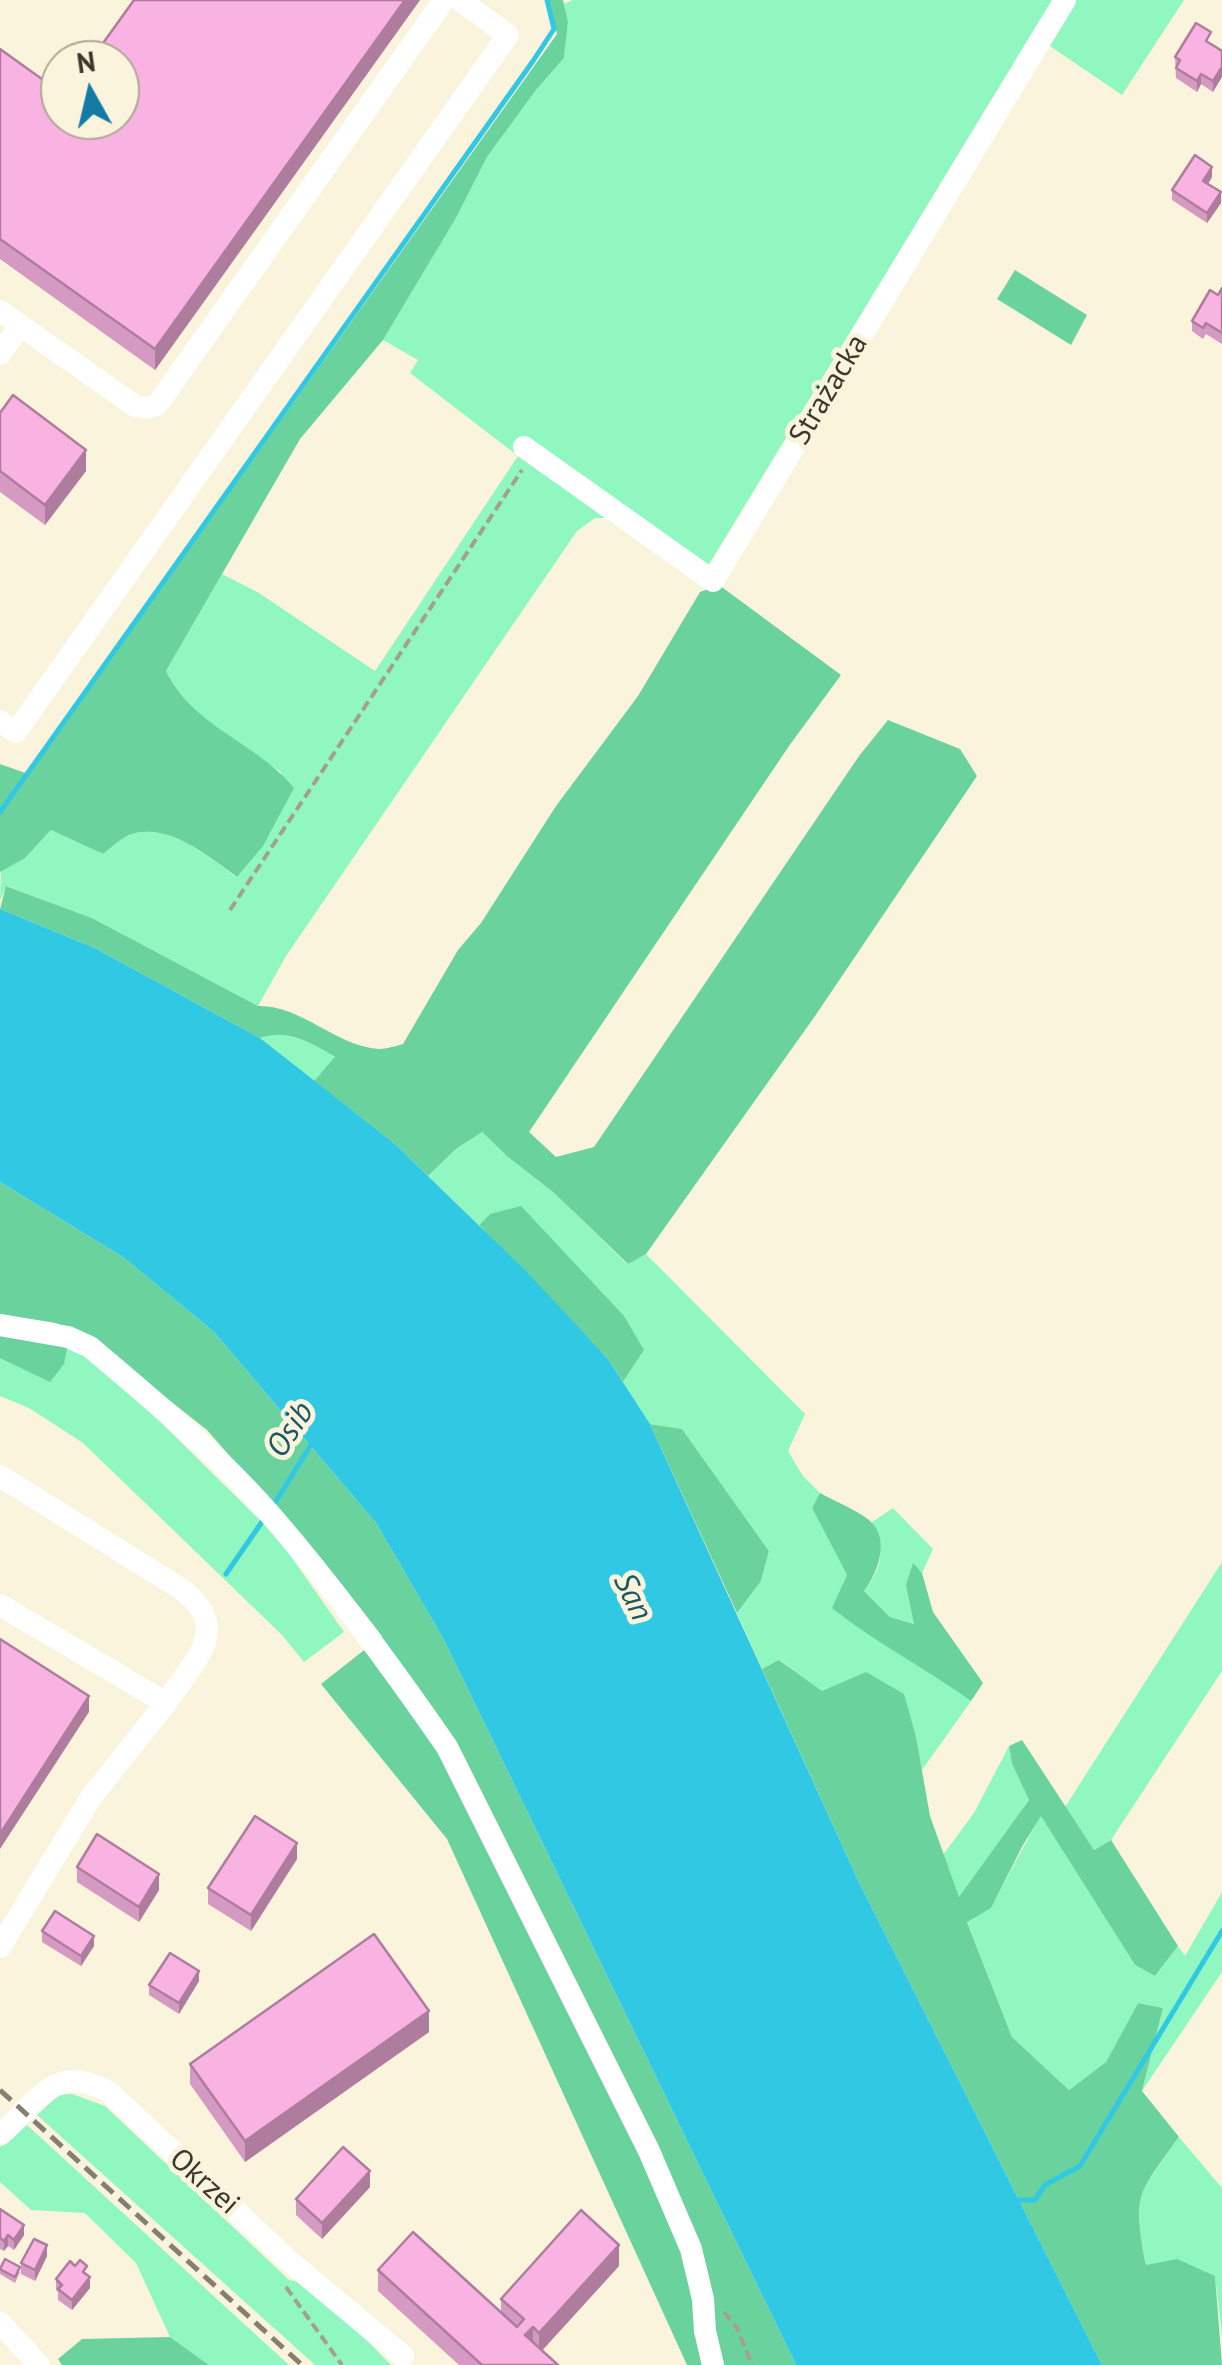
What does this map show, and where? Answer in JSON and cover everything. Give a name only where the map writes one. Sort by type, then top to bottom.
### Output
[{"type":"street","points":[[0,311],[135,406],[157,405],[444,0]]},
{"type":"street","points":[[0,721],[16,732],[508,35],[460,0]]},
{"type":"street","name":"Strażacka","points":[[528,451],[712,581],[1065,0]]},
{"type":"street","points":[[0,354],[20,326]]},
{"type":"street","points":[[0,1325],[68,1337],[90,1347],[146,1394],[268,1512],[448,1747],[649,2151],[691,2249],[713,2365]]},
{"type":"street","points":[[0,1476],[195,1598],[206,1612],[208,1628],[204,1646],[166,1703],[92,1796],[0,1947]]},
{"type":"street","points":[[0,1605],[166,1703]]},
{"type":"street","name":"Okrzei","points":[[0,2136],[46,2090],[60,2082],[77,2079],[100,2086],[290,2260],[403,2356]]},
{"type":"street","points":[[0,2323],[39,2365]]},
{"type":"path","points":[[230,910],[528,451]]},
{"type":"path","points":[[279,2278],[342,2365]]},
{"type":"path","points":[[703,2299],[718,2306],[737,2328],[752,2365]]},
{"type":"green space","points":[[548,0],[563,0],[568,22],[564,58],[487,157],[456,218],[383,340],[300,439],[166,671],[193,708],[262,758],[294,788],[263,846],[237,877],[186,843],[158,833],[129,835],[103,854],[51,830],[25,858],[0,872],[0,764],[28,774],[557,34]]},
{"type":"green space","points":[[572,0],[1052,0],[708,566],[519,456],[605,518],[595,518],[577,531],[286,956],[258,1006],[92,918],[7,886],[0,900],[1,871],[25,858],[51,830],[103,854],[129,835],[158,833],[186,843],[236,877],[281,772],[202,716],[166,671],[222,574],[259,593],[375,671],[518,456],[410,373],[418,360],[383,340],[456,218],[487,157],[564,58],[568,22],[564,4]]},
{"type":"green space","points":[[1070,0],[1184,0],[1122,95],[1044,42]]},
{"type":"green space","points":[[1015,270],[1087,315],[1071,345],[997,299]]},
{"type":"green space","points":[[719,585],[841,675],[529,1132],[556,1157],[594,1147],[859,756],[888,720],[960,749],[977,776],[815,1016],[646,1254],[628,1264],[553,1192],[482,1132],[456,1149],[428,1176],[395,1144],[314,1081],[335,1057],[289,1036],[260,1038],[95,948],[0,909],[6,886],[92,918],[258,1006],[289,1012],[363,1046],[382,1049],[403,1044],[458,950],[481,923],[556,806],[638,696],[700,592]]},
{"type":"green space","points":[[273,1032],[312,1042],[336,1058],[314,1081],[260,1038]]},
{"type":"green space","points":[[482,1132],[553,1192],[627,1264],[646,1254],[805,1414],[788,1451],[803,1476],[820,1493],[812,1508],[847,1575],[931,1672],[971,1701],[922,1770],[903,1694],[822,1692],[780,1660],[762,1669],[737,1613],[761,1581],[769,1551],[682,1429],[650,1424],[623,1382],[644,1350],[490,1214],[479,1225],[428,1176],[456,1149]]},
{"type":"green space","points":[[0,1182],[123,1257],[214,1332],[376,1523],[443,1638],[796,2365],[687,2365],[447,1839],[321,1684],[382,1636],[207,1430],[97,1343],[56,1323],[0,1314]]},
{"type":"green space","points":[[521,1206],[624,1316],[644,1350],[623,1382],[608,1359],[479,1225],[490,1214]]},
{"type":"green space","points":[[0,1335],[68,1344],[64,1364],[50,1382],[0,1358]]},
{"type":"green space","points":[[68,1344],[124,1386],[278,1538],[344,1632],[304,1662],[282,1635],[83,1443],[29,1408],[0,1396],[0,1358]]},
{"type":"green space","points":[[650,1424],[682,1429],[769,1551],[761,1581],[737,1613]]},
{"type":"green space","points":[[820,1493],[858,1512],[876,1527],[880,1556],[864,1591],[890,1617],[914,1624],[906,1585],[913,1563],[922,1573],[933,1612],[983,1683],[971,1701],[832,1608],[847,1575],[812,1508]]},
{"type":"green space","points":[[893,1508],[933,1549],[922,1573],[913,1564],[915,1624],[890,1617],[864,1591],[880,1558],[872,1522]]},
{"type":"green space","points":[[1222,1562],[1222,1671],[1111,1840],[1094,1850],[1065,1807]]},
{"type":"green space","points":[[779,1660],[822,1691],[866,1672],[904,1694],[930,1816],[959,1897],[1029,1800],[1012,1764],[1009,1746],[1022,1740],[1094,1850],[1111,1840],[1178,1946],[1155,1976],[1135,1965],[1041,1816],[991,1908],[967,1922],[1012,2037],[1069,2090],[1106,2062],[1138,2003],[1163,2008],[1142,2091],[1179,2137],[1146,2184],[1139,2208],[1142,2241],[1146,2265],[1177,2259],[1215,2276],[1222,2365],[1102,2365],[858,1880],[762,1669]]},
{"type":"green space","points":[[1009,1746],[1012,1764],[1029,1800],[959,1898],[943,1855],[974,1813]]},
{"type":"green space","points":[[1041,1815],[1135,1965],[1155,1976],[1178,1946],[1185,1956],[1222,1892],[1222,1972],[1142,2091],[1163,2008],[1138,2003],[1106,2062],[1069,2090],[1012,2037],[967,1921],[991,1907]]},
{"type":"green space","points":[[72,2094],[105,2106],[289,2280],[311,2284],[391,2365],[315,2365],[37,2115],[59,2095]]},
{"type":"green space","points":[[27,2125],[289,2365],[209,2365],[170,2337],[136,2263],[85,2213],[31,2210],[0,2182],[0,2147]]},
{"type":"green space","points":[[1179,2137],[1222,2188],[1222,2335],[1215,2276],[1146,2265],[1138,2222],[1139,2194]]},
{"type":"green space","points":[[170,2337],[209,2365],[62,2365],[58,2359],[82,2339]]},
{"type":"water","name":"San","points":[[0,909],[95,948],[260,1038],[395,1144],[525,1270],[608,1359],[650,1424],[858,1880],[1102,2365],[796,2365],[443,1638],[376,1523],[214,1332],[123,1257],[0,1182]]},
{"type":"building","points":[[134,0],[405,0],[155,349],[0,239],[0,49],[40,78],[40,140],[140,140],[140,40],[105,40]]},
{"type":"building","points":[[1196,23],[1211,32],[1206,41],[1222,51],[1222,67],[1213,81],[1201,74],[1197,81],[1176,68],[1180,60],[1175,57]]},
{"type":"building","points":[[1195,155],[1212,167],[1203,181],[1221,192],[1207,213],[1172,190]]},
{"type":"building","points":[[1222,288],[1222,333],[1206,323],[1203,328],[1192,321],[1210,290],[1218,295]]},
{"type":"building","points":[[13,395],[86,450],[45,505],[0,471],[0,413]]},
{"type":"building","points":[[0,1639],[89,1696],[0,1834]]},
{"type":"building","points":[[255,1816],[297,1843],[251,1915],[208,1888]]},
{"type":"building","points":[[97,1834],[159,1874],[139,1907],[77,1867]]},
{"type":"building","points":[[55,1911],[94,1936],[81,1956],[42,1931]]},
{"type":"building","points":[[374,1934],[429,2011],[245,2141],[190,2064]]},
{"type":"building","points":[[170,1953],[199,1971],[179,2003],[149,1985]]},
{"type":"building","points":[[343,2147],[370,2171],[322,2223],[296,2199]]},
{"type":"building","points":[[0,2209],[24,2225],[14,2240],[8,2235],[4,2241],[0,2238]]},
{"type":"building","points":[[581,2210],[619,2245],[539,2333],[533,2327],[525,2335],[558,2365],[482,2365],[378,2270],[413,2232],[517,2327],[524,2319],[501,2299]]},
{"type":"building","points":[[34,2239],[47,2245],[35,2270],[21,2263]]},
{"type":"building","points":[[5,2259],[20,2267],[15,2277],[0,2269]]},
{"type":"building","points":[[80,2260],[87,2266],[83,2272],[90,2277],[72,2300],[58,2289],[62,2285],[56,2279],[70,2261],[75,2266]]},
{"type":"waterway","points":[[0,812],[533,61],[554,29],[547,0]]},
{"type":"waterway","name":"Osib","points":[[273,1506],[312,1443]]},
{"type":"waterway","name":"Osib","points":[[226,1574],[264,1519]]},
{"type":"waterway","points":[[1016,2200],[1035,2200],[1045,2185],[1080,2166],[1222,1931]]},
{"type":"railway","points":[[0,2090],[302,2365]]}]
